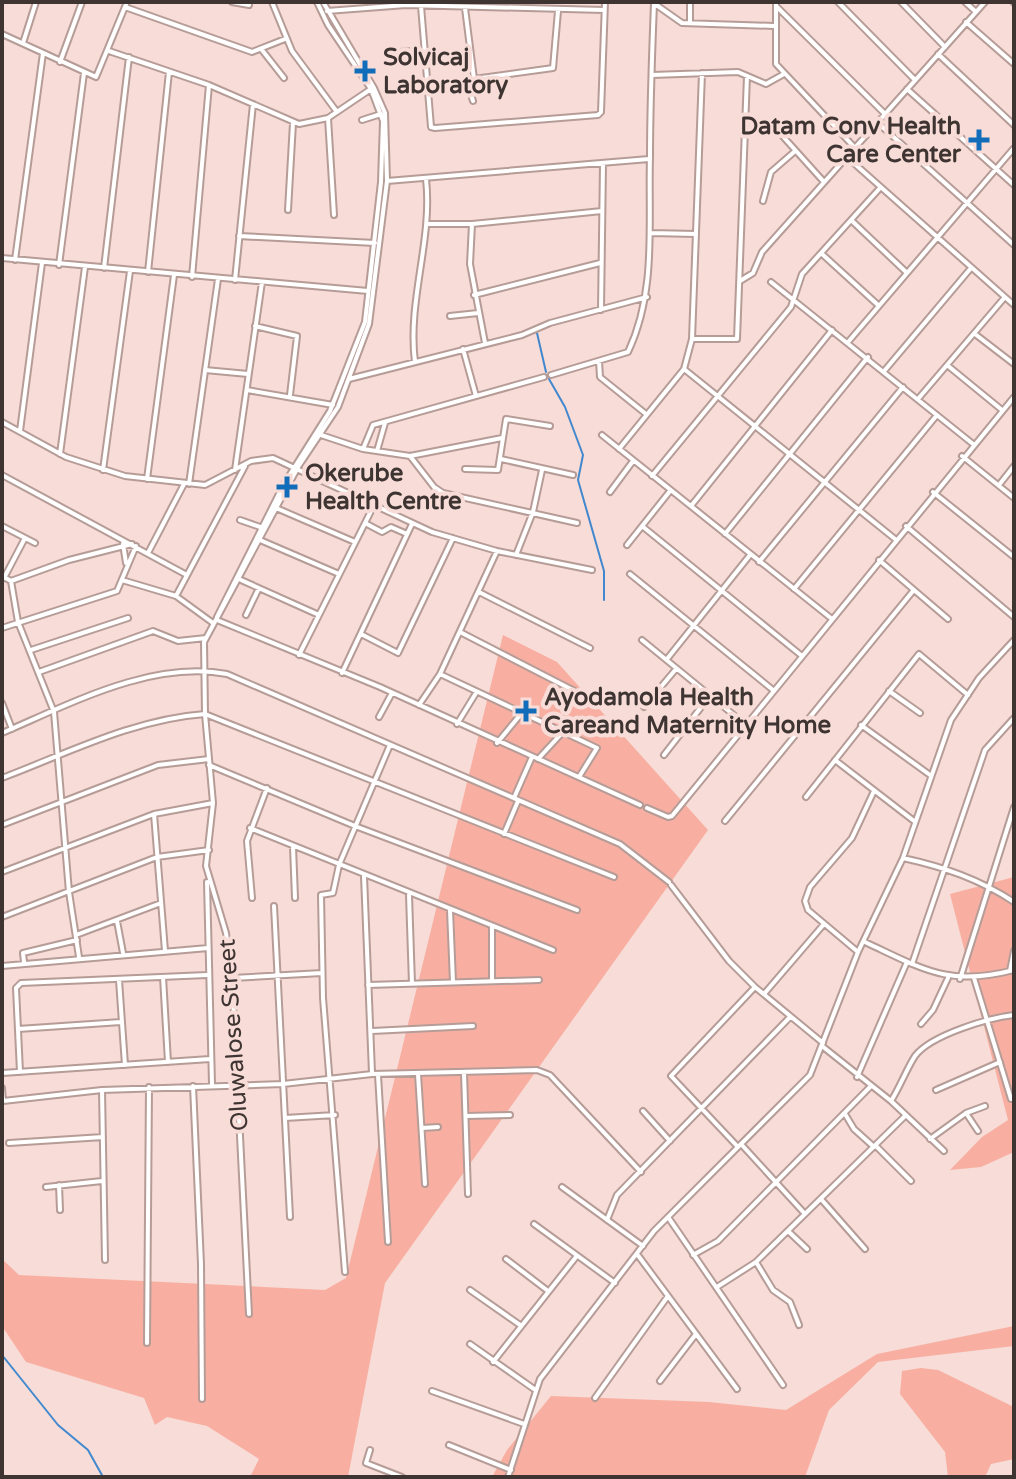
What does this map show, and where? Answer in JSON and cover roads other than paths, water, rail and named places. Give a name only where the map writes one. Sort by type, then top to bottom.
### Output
[{"type":"street","points":[[23,43],[36,2]]},
{"type":"street","points":[[60,62],[82,2]]},
{"type":"street","points":[[232,2],[249,5]]},
{"type":"street","points":[[272,2],[285,39],[337,112]]},
{"type":"street","name":"Oluwalose Street","points":[[215,621],[240,579],[296,466],[338,407],[369,324],[387,181],[385,113],[374,88],[320,2]]},
{"type":"street","name":"Oluwalose Street","points":[[249,1314],[232,978],[226,933],[208,880],[213,803],[204,669],[206,638],[296,466],[333,405],[365,322],[376,257],[382,167],[381,114],[371,89],[328,25],[320,2]]},
{"type":"street","points":[[421,6],[433,128],[594,117],[601,112],[605,2]]},
{"type":"street","points":[[653,2],[682,23],[774,26]]},
{"type":"street","points":[[551,375],[628,352],[647,297],[653,2]]},
{"type":"street","points":[[690,2],[690,23]]},
{"type":"street","points":[[901,2],[945,47]]},
{"type":"street","points":[[965,2],[976,12]]},
{"type":"street","points":[[740,281],[753,273],[762,252],[985,2]]},
{"type":"street","points":[[840,3],[915,80]]},
{"type":"street","points":[[327,11],[363,4],[605,10]]},
{"type":"street","points":[[2,34],[96,77],[100,74],[126,5],[221,44],[252,52],[285,39]]},
{"type":"street","points":[[776,5],[774,57],[784,74],[856,149]]},
{"type":"street","points":[[776,5],[885,114]]},
{"type":"street","points":[[465,8],[474,79],[470,91],[473,101]]},
{"type":"street","points":[[474,79],[553,68],[558,11]]},
{"type":"street","points":[[966,22],[1014,64]]},
{"type":"street","points":[[262,50],[284,78]]},
{"type":"street","points":[[400,52],[426,50]]},
{"type":"street","points":[[109,51],[209,85],[293,123],[311,124],[328,118],[371,89]]},
{"type":"street","points":[[15,260],[43,53]]},
{"type":"street","points":[[938,54],[1014,125]]},
{"type":"street","points":[[104,268],[129,57]]},
{"type":"street","points":[[148,272],[169,72]]},
{"type":"street","points":[[652,75],[738,72],[766,84],[784,74]]},
{"type":"street","points":[[59,265],[84,73]]},
{"type":"street","points":[[619,449],[684,369],[692,339],[702,73]]},
{"type":"street","points":[[692,339],[737,339],[747,76]]},
{"type":"street","points":[[192,277],[209,85]]},
{"type":"street","points":[[907,89],[1014,185]]},
{"type":"street","points":[[235,280],[253,104]]},
{"type":"street","points":[[362,120],[381,114]]},
{"type":"street","points":[[328,118],[334,215]]},
{"type":"street","points":[[770,122],[824,182]]},
{"type":"street","points":[[288,210],[293,123]]},
{"type":"street","points":[[878,123],[1014,245]]},
{"type":"street","points":[[848,341],[1014,148]]},
{"type":"street","points":[[763,201],[771,172],[794,152]]},
{"type":"street","points":[[848,158],[1014,305]]},
{"type":"street","points":[[387,181],[649,159]]},
{"type":"street","points":[[601,310],[603,163]]},
{"type":"street","points":[[415,362],[411,333],[426,224],[426,179]]},
{"type":"street","points":[[785,293],[880,188]]},
{"type":"street","points":[[426,224],[472,224],[602,211]]},
{"type":"street","points":[[851,220],[906,272]]},
{"type":"street","points":[[472,224],[469,247],[474,295],[485,343]]},
{"type":"street","points":[[650,233],[696,234]]},
{"type":"street","points":[[239,236],[375,243]]},
{"type":"street","points":[[821,253],[879,305]]},
{"type":"street","points":[[2,258],[368,291]]},
{"type":"street","points":[[20,431],[42,263]]},
{"type":"street","points":[[474,295],[600,263]]},
{"type":"street","points":[[60,454],[85,267]]},
{"type":"street","points":[[885,370],[971,268]]},
{"type":"street","points":[[103,470],[130,270]]},
{"type":"street","points":[[147,479],[174,275]]},
{"type":"street","points":[[148,553],[187,484],[218,279]]},
{"type":"street","points":[[235,470],[262,282]]},
{"type":"street","points":[[771,282],[885,370],[973,444]]},
{"type":"street","points":[[652,476],[794,301],[796,284]]},
{"type":"street","points":[[348,379],[647,297]]},
{"type":"street","points":[[918,399],[1005,297]]},
{"type":"street","points":[[450,316],[478,313]]},
{"type":"street","points":[[255,326],[297,336],[290,395]]},
{"type":"street","points":[[691,506],[752,426],[832,330]]},
{"type":"street","points":[[975,333],[1014,364]]},
{"type":"street","points":[[463,349],[476,396]]},
{"type":"street","points":[[725,534],[868,357]]},
{"type":"street","points":[[599,361],[600,377],[646,414]]},
{"type":"street","points":[[947,365],[1002,410]]},
{"type":"street","points":[[684,369],[895,539]]},
{"type":"street","points":[[205,370],[248,374]]},
{"type":"street","points":[[363,449],[371,426],[544,377]]},
{"type":"street","points":[[759,562],[903,387]]},
{"type":"street","points":[[247,390],[290,395],[333,405]]},
{"type":"street","points":[[647,808],[672,816],[962,456],[1014,397]]},
{"type":"street","points":[[794,589],[937,415]]},
{"type":"street","points":[[465,469],[498,470],[505,420],[511,417],[550,426]]},
{"type":"street","points":[[2,422],[60,454],[103,470],[147,479],[187,484],[211,483],[246,464],[268,457],[296,466],[412,524],[497,551],[592,570]]},
{"type":"street","points":[[377,451],[385,423]]},
{"type":"street","points":[[321,435],[363,449],[410,456],[502,438]]},
{"type":"street","points":[[602,435],[832,619]]},
{"type":"street","points":[[410,456],[434,487],[443,493],[577,523]]},
{"type":"street","points":[[962,456],[1014,498]]},
{"type":"street","points":[[501,459],[573,475]]},
{"type":"street","points":[[610,492],[633,461]]},
{"type":"street","points":[[176,596],[246,464]]},
{"type":"street","points":[[999,485],[1014,466]]},
{"type":"street","points":[[516,555],[533,512],[542,470]]},
{"type":"street","points":[[2,475],[185,574]]},
{"type":"street","points":[[627,545],[670,491]]},
{"type":"street","points":[[933,492],[1014,557]]},
{"type":"street","points":[[299,655],[374,505]]},
{"type":"street","points":[[276,508],[355,542]]},
{"type":"street","points":[[240,520],[263,528]]},
{"type":"street","points":[[365,523],[382,532],[391,527],[407,534]]},
{"type":"street","points":[[342,673],[412,524]]},
{"type":"street","points":[[2,526],[35,543]]},
{"type":"street","points":[[642,526],[802,656]]},
{"type":"street","points":[[906,526],[1014,617]]},
{"type":"street","points":[[25,538],[3,577],[11,581],[69,560],[134,545]]},
{"type":"street","points":[[361,634],[398,653],[453,538]]},
{"type":"street","points":[[122,539],[126,565]]},
{"type":"street","points":[[260,540],[339,574]]},
{"type":"street","points":[[2,628],[117,591],[134,545]]},
{"type":"street","points":[[419,705],[440,674],[497,551]]},
{"type":"street","points":[[666,660],[750,555]]},
{"type":"street","points":[[879,560],[948,619]]},
{"type":"street","points":[[630,574],[773,690]]},
{"type":"street","points":[[240,579],[319,615]]},
{"type":"street","points":[[122,580],[176,596],[215,621],[392,693],[640,805]]},
{"type":"street","points":[[11,581],[18,622],[54,712],[69,892],[79,957]]},
{"type":"street","points":[[246,615],[259,588]]},
{"type":"street","points":[[725,821],[913,591]]},
{"type":"street","points":[[479,592],[590,648]]},
{"type":"street","points":[[31,650],[128,618]]},
{"type":"street","points":[[39,672],[153,631],[178,641],[206,638]]},
{"type":"street","points":[[459,632],[600,704]]},
{"type":"street","points":[[642,640],[746,725]]},
{"type":"street","points":[[508,1477],[534,1389],[668,1217],[810,1075],[858,952],[903,858],[951,720],[1014,640]]},
{"type":"street","points":[[806,797],[919,654],[968,695]]},
{"type":"street","points":[[644,707],[677,668]]},
{"type":"street","points":[[2,733],[161,673],[204,669],[227,674],[620,844],[670,883],[729,961],[755,987],[857,1077],[891,1101],[944,1151]]},
{"type":"street","points":[[440,674],[598,750],[579,777]]},
{"type":"street","points":[[889,691],[920,713]]},
{"type":"street","points":[[379,717],[392,693]]},
{"type":"street","points":[[457,724],[476,693]]},
{"type":"street","points":[[664,755],[710,697]]},
{"type":"street","points":[[2,703],[12,729]]},
{"type":"street","points":[[2,778],[138,725],[173,716],[205,714],[614,877]]},
{"type":"street","points":[[497,743],[521,714]]},
{"type":"street","points":[[857,1077],[927,928],[985,750],[1014,718]]},
{"type":"street","points":[[861,725],[930,775]]},
{"type":"street","points":[[504,834],[535,758],[562,733]]},
{"type":"street","points":[[345,1272],[322,973],[321,895],[333,893],[339,865],[390,745]]},
{"type":"street","points":[[835,760],[914,821]]},
{"type":"street","points":[[2,825],[158,765],[209,762],[355,826],[577,910]]},
{"type":"street","points":[[252,898],[247,841],[267,788]]},
{"type":"street","points":[[858,952],[808,910],[806,896],[852,838],[874,791]]},
{"type":"street","points":[[2,872],[154,814],[213,803]]},
{"type":"street","points":[[960,979],[1014,807]]},
{"type":"street","points":[[154,814],[165,951]]},
{"type":"street","points":[[250,828],[409,895],[553,950]]},
{"type":"street","points":[[293,847],[295,898]]},
{"type":"street","points":[[2,917],[157,857],[209,850]]},
{"type":"street","points":[[903,858],[945,867],[988,884],[1014,902]]},
{"type":"street","points":[[364,876],[372,1074]]},
{"type":"street","points":[[208,880],[205,889],[212,1085]]},
{"type":"street","points":[[409,895],[412,984]]},
{"type":"street","points":[[24,962],[23,953],[77,938],[161,903]]},
{"type":"street","points":[[274,906],[290,1217]]},
{"type":"street","points":[[450,910],[453,982]]},
{"type":"street","points":[[117,921],[123,953]]},
{"type":"street","points":[[764,994],[824,924]]},
{"type":"street","points":[[492,927],[492,980]]},
{"type":"street","points":[[865,942],[909,963],[948,978],[960,979],[1012,970],[1014,951]]},
{"type":"street","points":[[2,966],[123,953],[208,948]]},
{"type":"street","points":[[232,978],[322,973]]},
{"type":"street","points":[[20,1072],[16,988],[21,983],[207,975]]},
{"type":"street","points":[[163,977],[168,1062]]},
{"type":"street","points":[[921,1024],[933,1010],[948,978]]},
{"type":"street","points":[[974,978],[1011,1099]]},
{"type":"street","points":[[119,979],[125,1065]]},
{"type":"street","points":[[368,985],[539,980]]},
{"type":"street","points":[[755,987],[672,1073],[671,1078],[805,1214]]},
{"type":"street","points":[[891,1101],[913,1059],[924,1047],[989,1019],[1014,1015]]},
{"type":"street","points":[[607,1220],[617,1195],[703,1110],[790,1017]]},
{"type":"street","points":[[18,1029],[121,1022]]},
{"type":"street","points":[[372,1031],[473,1026]]},
{"type":"street","points":[[2,1073],[210,1059]]},
{"type":"street","points":[[936,1090],[1000,1062]]},
{"type":"street","points":[[2,1088],[2,1101],[102,1090],[283,1084],[372,1074],[544,1071],[641,1172]]},
{"type":"street","points":[[464,1073],[468,1194]]},
{"type":"street","points":[[418,1074],[425,1184]]},
{"type":"street","points":[[378,1075],[388,1242]]},
{"type":"street","points":[[193,1086],[201,1264],[202,1399]]},
{"type":"street","points":[[147,1343],[149,1087]]},
{"type":"street","points":[[693,1255],[718,1241],[870,1087]]},
{"type":"street","points":[[102,1090],[105,1260]]},
{"type":"street","points":[[930,1139],[966,1113],[985,1106]]},
{"type":"street","points":[[643,1111],[670,1141]]},
{"type":"street","points":[[966,1113],[978,1131]]},
{"type":"street","points":[[845,1114],[854,1129],[911,1181]]},
{"type":"street","points":[[285,1118],[335,1115]]},
{"type":"street","points":[[466,1116],[510,1115]]},
{"type":"street","points":[[717,1287],[756,1262],[906,1115]]},
{"type":"street","points":[[422,1128],[438,1127]]},
{"type":"street","points":[[9,1143],[103,1137]]},
{"type":"street","points":[[46,1187],[102,1181]]},
{"type":"street","points":[[59,1185],[60,1210]]},
{"type":"street","points":[[562,1187],[643,1246]]},
{"type":"street","points":[[821,1199],[865,1249]]},
{"type":"street","points":[[668,1217],[783,1385]]},
{"type":"street","points":[[534,1224],[615,1283]]},
{"type":"street","points":[[788,1231],[807,1249]]},
{"type":"street","points":[[637,1254],[737,1389]]},
{"type":"street","points":[[493,1362],[576,1257]]},
{"type":"street","points":[[506,1259],[548,1291]]},
{"type":"street","points":[[756,1262],[773,1290],[790,1302],[799,1325]]},
{"type":"street","points":[[470,1290],[520,1325]]},
{"type":"street","points":[[595,1398],[668,1296]]},
{"type":"street","points":[[660,1381],[696,1334]]},
{"type":"street","points":[[470,1344],[534,1389]]},
{"type":"street","points":[[432,1391],[524,1424]]},
{"type":"street","points":[[449,1445],[511,1470]]},
{"type":"street","points":[[370,1450],[366,1463],[402,1477]]},
{"type":"waterway","points":[[537,333],[546,372]]},
{"type":"waterway","points":[[549,379],[565,407],[583,455],[578,480],[604,571],[604,600]]},
{"type":"waterway","points":[[2,1355],[58,1425],[88,1450],[103,1477]]},
{"type":"place","name":"Solvicaj Laboratory","points":[[365,71]]},
{"type":"place","name":"Datam Conv Health Care Center","points":[[979,140]]},
{"type":"place","name":"Okerube Health Centre","points":[[287,487]]},
{"type":"place","name":"Ayodamola Health Careand Maternity Home","points":[[526,711]]}]
